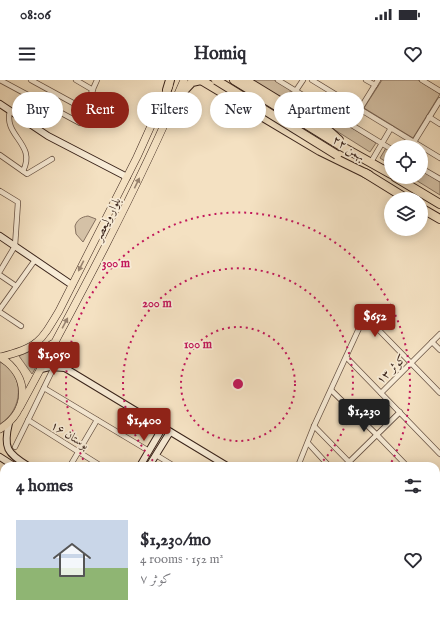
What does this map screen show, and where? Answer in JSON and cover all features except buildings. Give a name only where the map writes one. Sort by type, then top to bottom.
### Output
[{"type":"highway","points":[[167,90],[171,80]]},
{"type":"highway","points":[[183,92],[192,82],[201,80],[217,83],[320,151],[369,175]]},
{"type":"highway","name":"۲۲ بهمن","points":[[234,80],[341,146],[384,170]]},
{"type":"highway","points":[[245,80],[330,132],[362,157]]},
{"type":"highway","name":"۲۲ بهمن","points":[[217,83],[396,192]]},
{"type":"highway","points":[[407,184],[440,204]]},
{"type":"highway","points":[[428,212],[440,219]]},
{"type":"main road","name":"بلوار ولیعصر","points":[[179,92],[184,80]]},
{"type":"main road","name":"بلوار ولیعصر","points":[[0,357],[26,350],[36,343],[48,329],[137,157],[167,90]]},
{"type":"main road","name":"بلوار ولیعصر","points":[[9,423],[16,416],[104,250],[162,128]]},
{"type":"main road","points":[[137,157],[147,162]]},
{"type":"main road","points":[[36,343],[36,350],[39,352],[43,351],[55,342]]},
{"type":"main road","points":[[0,357],[8,362],[20,378],[22,398],[20,407]]},
{"type":"main road","points":[[0,429],[9,423]]},
{"type":"street","points":[[0,80],[71,118]]},
{"type":"street","points":[[31,80],[84,109],[97,80]]},
{"type":"street","points":[[76,80],[93,90]]},
{"type":"street","points":[[278,80],[382,144]]},
{"type":"street","points":[[296,91],[302,80]]},
{"type":"street","points":[[312,80],[332,92]]},
{"type":"street","points":[[366,80],[375,85]]},
{"type":"street","points":[[364,103],[378,80]]},
{"type":"street","points":[[422,80],[440,91]]},
{"type":"street","points":[[415,140],[440,100]]},
{"type":"street","points":[[0,104],[48,136],[126,177]]},
{"type":"street","points":[[10,110],[8,118],[12,128],[28,154],[27,164],[23,171]]},
{"type":"street","points":[[364,111],[411,140]]},
{"type":"street","points":[[429,117],[440,124]]},
{"type":"street","points":[[371,162],[391,128]]},
{"type":"street","points":[[428,151],[440,158]]},
{"type":"street","points":[[0,155],[27,174],[52,159]]},
{"type":"street","points":[[428,172],[440,179]]},
{"type":"street","points":[[0,191],[18,202],[15,246],[0,272]]},
{"type":"street","points":[[1,240],[15,246],[72,285]]},
{"type":"street","points":[[21,326],[0,311],[35,260]]},
{"type":"street","points":[[0,275],[16,286]]},
{"type":"street","points":[[300,462],[314,426],[347,358],[361,324],[367,322],[372,324],[440,393]]},
{"type":"street","name":"کوثر ۱۳","points":[[381,393],[440,334]]},
{"type":"street","points":[[432,342],[440,350]]},
{"type":"street","points":[[51,350],[57,361],[65,368],[220,462]]},
{"type":"street","points":[[347,358],[440,454]]},
{"type":"street","points":[[41,369],[50,367],[65,368]]},
{"type":"street","points":[[15,446],[54,367]]},
{"type":"street","points":[[44,388],[149,451]]},
{"type":"street","points":[[331,390],[403,462]]},
{"type":"street","points":[[352,462],[400,412]]},
{"type":"street","name":"بوستان ۱۶","points":[[28,420],[94,462]]},
{"type":"street","points":[[72,462],[97,420]]},
{"type":"street","points":[[9,423],[3,441],[10,454],[22,462]]},
{"type":"street","points":[[314,426],[346,462]]},
{"type":"street","points":[[142,462],[163,427]]},
{"type":"street","points":[[152,462],[170,432]]},
{"type":"street","points":[[308,443],[325,462]]},
{"type":"street","points":[[156,455],[167,462]]},
{"type":"shaded area","points":[[252,80],[274,80],[291,90],[290,92],[274,93]]},
{"type":"shaded area","points":[[382,80],[418,80],[440,94],[413,138],[364,108]]},
{"type":"shaded area","points":[[332,128],[352,128],[376,143],[370,152]]},
{"type":"shaded area","points":[[384,151],[384,161],[380,158]]},
{"type":"shaded area","points":[[428,174],[440,182],[440,195],[422,184],[428,184]]},
{"type":"shaded area","points":[[88,216],[96,219],[83,242],[76,234],[75,226],[80,219]]},
{"type":"shaded area","points":[[33,350],[34,354],[37,356],[44,353],[32,374],[19,356]]},
{"type":"shaded area","points":[[0,362],[14,375],[18,393],[17,402],[13,410],[8,418],[0,424]]}]
